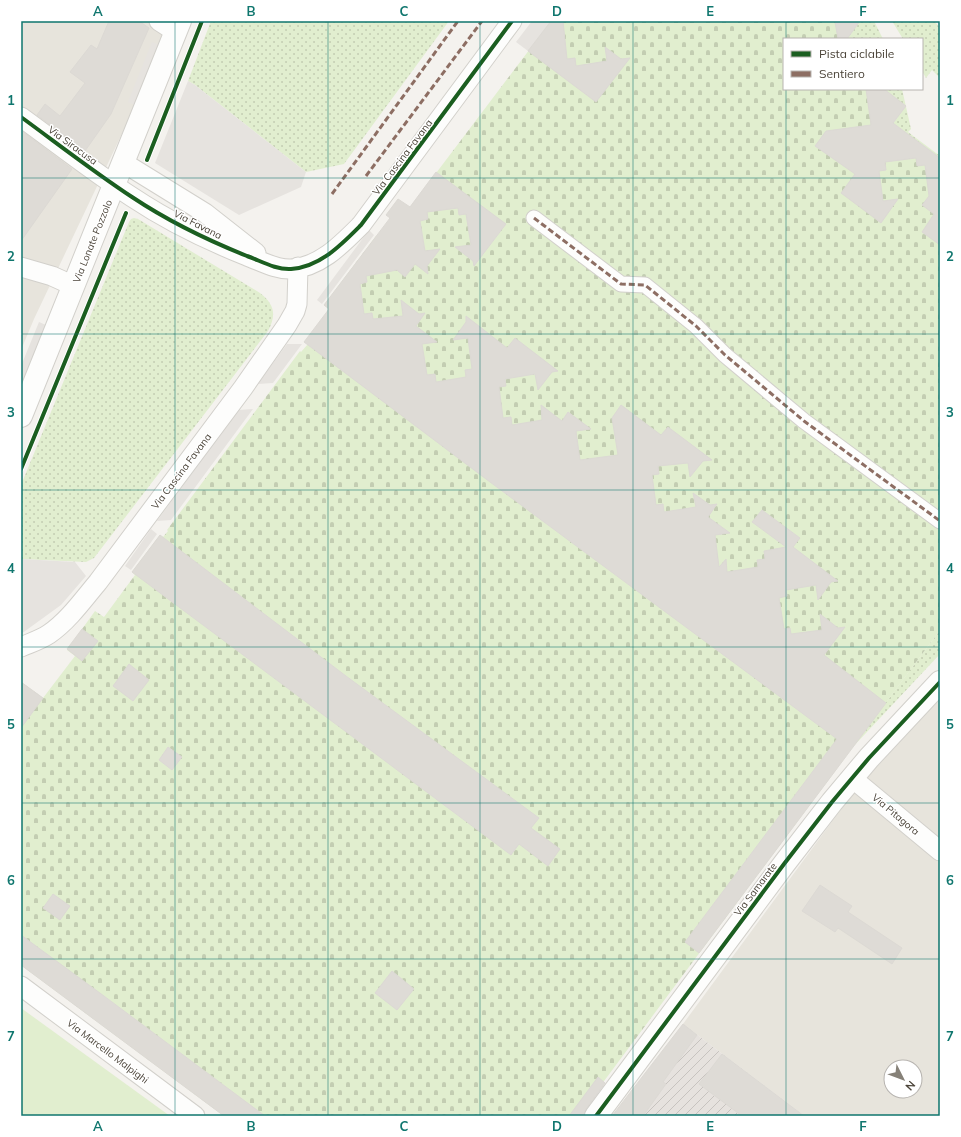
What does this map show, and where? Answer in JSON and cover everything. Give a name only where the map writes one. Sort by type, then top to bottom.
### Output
[{"type":"street","name":"Via Cascina Favana","points":[[274,266],[291,269],[311,264],[326,256],[361,225],[512,21]]},
{"type":"street","name":"Via Lonate Pozzolo","points":[[21,416],[124,163],[172,25]]},
{"type":"street","name":"Via Siracusa","points":[[21,117],[114,185]]},
{"type":"street","name":"Via Favana","points":[[124,163],[205,213],[274,266]]},
{"type":"street","name":"Via Favana","points":[[114,185],[133,198],[205,238],[274,266]]},
{"type":"street","points":[[534,218],[621,284],[645,285],[696,326],[725,355],[804,421],[940,521]]},
{"type":"street","points":[[21,266],[52,276],[74,286]]},
{"type":"street","name":"Via Cascina Favana","points":[[21,647],[50,633],[68,617],[81,602],[98,582],[243,388],[287,325],[295,311],[298,301],[298,267]]},
{"type":"street","name":"Via Samarate","points":[[596,1116],[784,864],[852,778],[940,682]]},
{"type":"street","name":"Via Pitagora","points":[[852,778],[940,851]]},
{"type":"street","name":"Via Marcello Malpighi","points":[[21,986],[195,1116]]},
{"type":"shaded area","points":[[21,21],[174,21],[166,41],[34,319],[21,350]]},
{"type":"shaded area","points":[[532,21],[551,21],[528,51],[516,42]]},
{"type":"shaded area","points":[[152,42],[159,45],[135,105],[128,102]]},
{"type":"shaded area","points":[[188,81],[306,172],[301,187],[239,215],[155,163]]},
{"type":"shaded area","points":[[369,230],[374,235],[322,304],[317,300]]},
{"type":"shaded area","points":[[39,322],[46,325],[21,385],[21,366]]},
{"type":"shaded area","points":[[287,344],[302,344],[273,383],[258,384]]},
{"type":"shaded area","points":[[253,409],[171,520],[157,521],[238,410]]},
{"type":"shaded area","points":[[151,529],[157,534],[131,570],[125,566]]},
{"type":"shaded area","points":[[21,559],[75,562],[86,576],[61,605],[21,634]]},
{"type":"shaded area","points":[[940,697],[940,1116],[804,1116],[683,1024],[853,793]]},
{"type":"shaded area","points":[[683,1024],[804,1116],[614,1116]]},
{"type":"green space","points":[[211,21],[449,21],[344,164],[306,172],[188,81]]},
{"type":"green space","points":[[551,21],[860,21],[848,38],[783,38],[783,90],[885,90],[906,106],[893,123],[940,158],[940,630],[578,1116],[224,1116],[21,965],[21,682],[43,698],[75,656],[67,650],[95,611],[104,617],[135,575],[132,572],[160,535],[163,537],[168,531],[167,530],[300,351],[301,352],[335,313],[324,305],[376,236],[384,242]]},
{"type":"green space","points":[[860,21],[874,21],[882,38],[848,38]]},
{"type":"green space","points":[[892,21],[934,21],[940,28],[940,78],[932,70],[926,78],[923,73],[923,38],[902,38]]},
{"type":"green space","points":[[885,90],[902,90],[906,106]]},
{"type":"green space","points":[[906,106],[911,129],[908,132],[940,156],[940,158],[893,123]]},
{"type":"green space","points":[[134,218],[260,293],[271,305],[273,310],[273,319],[268,331],[94,558],[86,562],[21,559],[21,485],[129,222]]},
{"type":"green space","points":[[940,630],[940,654],[851,749]]},
{"type":"green space","points":[[21,1008],[170,1116],[21,1116]]},
{"type":"building","points":[[109,21],[139,21],[149,28],[111,114],[85,151],[37,115],[45,104],[60,116],[85,83],[70,72],[91,45],[97,49]]},
{"type":"building","points":[[551,21],[563,21],[567,59],[575,58],[576,66],[607,61],[605,47],[621,59],[630,58],[596,102],[528,51]]},
{"type":"building","points":[[860,21],[848,38],[838,38],[835,22]]},
{"type":"building","points":[[866,90],[885,90],[906,106],[893,123],[940,158],[940,245],[922,232],[934,214],[922,205],[929,196],[925,165],[917,166],[916,158],[885,162],[886,170],[879,171],[883,201],[898,199],[881,223],[841,193],[855,174],[815,146],[826,131],[871,125]]},
{"type":"building","points":[[23,132],[72,169],[21,241],[21,136]]},
{"type":"building","points":[[436,172],[506,224],[474,266],[473,261],[455,247],[471,245],[466,214],[459,215],[458,208],[427,212],[428,219],[420,221],[425,251],[440,249],[427,266],[428,274],[415,264],[405,277],[397,270],[366,276],[367,282],[360,284],[364,314],[372,313],[373,319],[403,316],[401,300],[419,314],[425,313],[416,326],[437,342],[422,344],[427,375],[435,374],[436,382],[466,377],[465,370],[472,369],[468,338],[453,340],[466,322],[466,316],[507,348],[515,338],[558,371],[552,372],[538,390],[535,374],[505,379],[506,386],[499,387],[503,418],[511,417],[512,425],[542,420],[541,405],[562,421],[568,412],[591,429],[576,431],[580,460],[618,455],[612,418],[621,405],[661,435],[668,427],[712,460],[703,461],[690,477],[688,463],[658,466],[659,474],[652,475],[656,505],[663,504],[664,512],[696,507],[693,493],[710,505],[717,504],[708,517],[730,533],[715,535],[719,567],[726,559],[727,572],[758,567],[757,560],[765,559],[764,551],[786,547],[752,522],[762,510],[800,538],[793,547],[838,581],[831,582],[818,600],[816,585],[786,590],[787,596],[779,598],[784,629],[790,628],[791,634],[822,630],[820,614],[838,628],[845,627],[824,655],[886,703],[699,953],[685,942],[837,739],[304,342],[329,309],[324,305],[390,218],[386,215],[398,199],[410,207]]},
{"type":"building","points":[[160,535],[346,676],[539,818],[531,828],[560,849],[548,866],[519,844],[511,855],[132,572]]},
{"type":"building","points":[[82,629],[98,641],[82,661],[67,649]]},
{"type":"building","points":[[129,664],[149,680],[133,701],[113,686]]},
{"type":"building","points":[[21,682],[43,698],[21,728]]},
{"type":"building","points":[[168,747],[182,757],[172,770],[159,760]]},
{"type":"building","points":[[820,885],[852,906],[848,912],[902,948],[892,964],[838,928],[835,932],[802,911]]},
{"type":"building","points":[[53,894],[70,906],[60,920],[43,908]]},
{"type":"building","points":[[21,935],[265,1116],[224,1116],[21,965]]},
{"type":"building","points":[[392,971],[414,989],[397,1010],[375,993]]},
{"type":"building","points":[[683,1024],[697,1035],[663,1082],[666,1084],[643,1116],[612,1116]]},
{"type":"building","points":[[722,1054],[804,1116],[742,1116],[699,1084]]},
{"type":"building","points":[[598,1077],[605,1083],[586,1109],[584,1116],[569,1116]]},
{"type":"marked path","points":[[332,194],[458,21]]},
{"type":"marked path","points":[[366,176],[482,21]]},
{"type":"marked path","points":[[534,218],[621,284],[645,285],[696,326],[725,355],[804,421],[940,521]]},
{"type":"cycle path","points":[[147,160],[202,21]]},
{"type":"cycle path","points":[[21,117],[90,168],[146,206],[188,230],[269,265],[285,269],[302,267],[311,264],[329,254],[361,225],[512,21]]},
{"type":"cycle path","points":[[21,469],[126,213]]},
{"type":"cycle path","points":[[596,1116],[832,802],[869,758],[940,682]]}]
